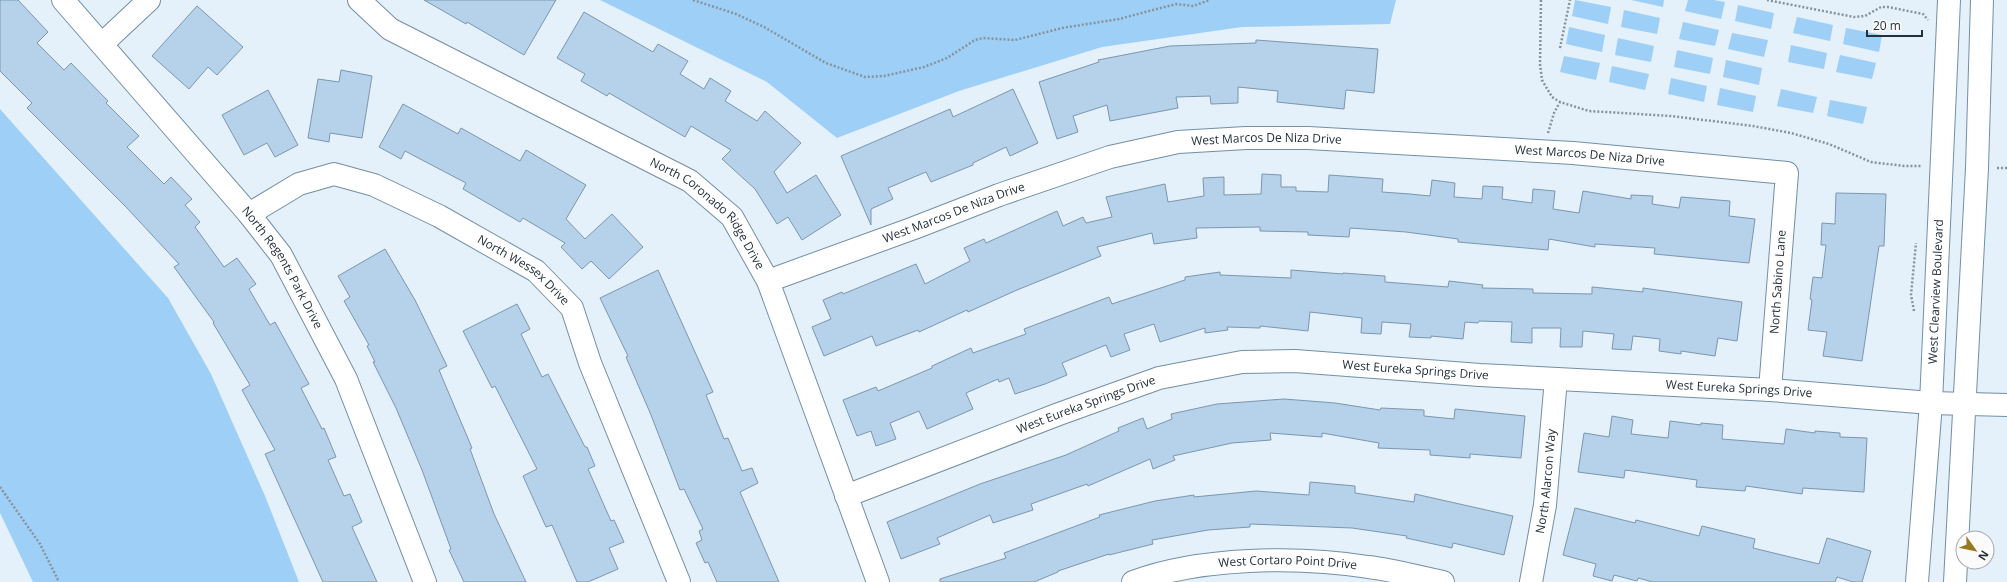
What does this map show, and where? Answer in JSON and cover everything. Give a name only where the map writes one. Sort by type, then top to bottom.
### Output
[{"type":"street","points":[[102,44],[149,0]]},
{"type":"street","name":"North Coronado Ridge Drive","points":[[359,0],[390,29],[690,181],[732,217],[768,281],[878,582]]},
{"type":"street","name":"West Clearview Boulevard","points":[[1917,582],[1932,403],[1949,0]]},
{"type":"street","points":[[1955,582],[1977,168],[1982,0]]},
{"type":"street","name":"North Regents Park Drive","points":[[75,4],[102,44],[249,214],[281,255],[346,379],[425,582]]},
{"type":"street","name":"West Marcos De Niza Drive","points":[[768,281],[914,228],[999,195],[1103,159],[1178,142],[1246,138],[1308,138],[1544,151],[1787,173]]},
{"type":"street","name":"North Sabino Lane","points":[[1770,390],[1787,173]]},
{"type":"street","name":"North Wessex Drive","points":[[249,214],[299,184],[334,174],[374,185],[439,216],[536,271],[572,308],[590,363],[679,582]]},
{"type":"street","name":"West Eureka Springs Drive","points":[[846,496],[1059,414],[1159,378],[1242,362],[1295,361],[1556,379],[1770,390],[1932,403],[2007,405]]},
{"type":"street","name":"North Alarcon Way","points":[[1531,582],[1545,505],[1556,379]]},
{"type":"street","name":"West Cortaro Point Drive","points":[[1140,581],[1206,565],[1298,559],[1368,566],[1443,582]]},
{"type":"path","points":[[693,0],[736,14],[764,27],[826,63],[865,77],[884,76],[924,66],[947,58],[975,40],[983,38],[1022,38],[1062,28],[1119,19],[1176,4],[1193,6],[1210,0]]},
{"type":"path","points":[[1176,4],[1179,0]]},
{"type":"path","points":[[1541,0],[1540,64],[1542,80],[1552,97],[1560,102],[1589,111],[1672,116],[1753,126],[1829,144],[1872,162],[1904,166],[1930,166]]},
{"type":"path","points":[[1560,48],[1570,0]]},
{"type":"path","points":[[1767,0],[1854,17],[1865,16],[1881,7],[1888,7],[1924,14],[1930,22]]},
{"type":"path","points":[[1544,151],[1549,126],[1560,102]]},
{"type":"path","points":[[1922,159],[1922,174]]},
{"type":"path","points":[[1916,318],[1911,295],[1917,236]]},
{"type":"path","points":[[0,487],[40,544],[59,582]]},
{"type":"shaded area","points":[[600,0],[1396,0],[1390,24],[1242,27],[1102,47],[959,91],[837,138],[767,82]]},
{"type":"shaded area","points":[[1575,0],[1611,7],[1608,24],[1572,16]]},
{"type":"shaded area","points":[[1631,0],[1664,0],[1663,7]]},
{"type":"shaded area","points":[[1688,0],[1714,0],[1725,2],[1721,19],[1685,11]]},
{"type":"shaded area","points":[[1738,5],[1774,13],[1771,29],[1735,21]]},
{"type":"shaded area","points":[[1624,10],[1660,18],[1657,34],[1621,27]]},
{"type":"shaded area","points":[[1797,17],[1833,25],[1830,41],[1793,33]]},
{"type":"shaded area","points":[[1683,22],[1719,30],[1715,46],[1679,39]]},
{"type":"shaded area","points":[[1569,27],[1605,35],[1602,52],[1566,44]]},
{"type":"shaded area","points":[[1846,28],[1882,35],[1879,52],[1843,44]]},
{"type":"shaded area","points":[[1732,33],[1768,40],[1764,57],[1728,49]]},
{"type":"shaded area","points":[[1618,38],[1654,46],[1651,62],[1615,55]]},
{"type":"shaded area","points":[[1791,45],[1827,53],[1824,69],[1788,62]]},
{"type":"shaded area","points":[[1677,50],[1713,58],[1710,74],[1674,67]]},
{"type":"shaded area","points":[[1840,55],[1876,63],[1872,79],[1836,72]]},
{"type":"shaded area","points":[[1564,56],[1600,63],[1596,80],[1560,72]]},
{"type":"shaded area","points":[[1726,60],[1762,68],[1759,85],[1723,77]]},
{"type":"shaded area","points":[[1612,66],[1649,74],[1645,90],[1609,82]]},
{"type":"shaded area","points":[[1671,78],[1707,86],[1704,102],[1668,94]]},
{"type":"shaded area","points":[[1720,88],[1756,96],[1753,112],[1717,105]]},
{"type":"shaded area","points":[[1781,89],[1817,97],[1813,113],[1777,106]]},
{"type":"shaded area","points":[[1830,100],[1867,107],[1863,124],[1827,116]]},
{"type":"shaded area","points":[[0,109],[168,298],[211,374],[265,496],[299,582],[33,582],[0,513]]},
{"type":"building","points":[[0,0],[18,0],[48,32],[37,43],[64,70],[71,63],[108,101],[106,103],[139,136],[127,147],[164,184],[171,177],[192,199],[185,205],[200,222],[195,227],[224,267],[237,258],[256,284],[249,289],[270,325],[275,322],[309,384],[301,388],[322,429],[324,428],[336,457],[328,460],[344,496],[350,494],[362,522],[352,527],[377,582],[323,582],[265,454],[275,450],[242,390],[250,385],[213,323],[214,322],[174,267],[179,264],[126,207],[27,108],[32,103],[0,71]]},
{"type":"building","points":[[424,0],[556,0],[524,55],[467,22],[466,24]]},
{"type":"building","points":[[197,6],[243,47],[217,75],[208,67],[189,89],[152,56]]},
{"type":"building","points":[[584,12],[653,52],[658,44],[688,61],[680,74],[704,89],[710,78],[731,91],[725,101],[757,121],[765,111],[801,143],[774,172],[787,193],[816,175],[841,215],[802,240],[788,217],[777,224],[755,189],[722,159],[731,150],[691,126],[685,137],[609,93],[607,96],[581,81],[585,74],[557,58]]},
{"type":"building","points":[[1256,40],[1378,49],[1374,93],[1346,90],[1344,109],[1277,102],[1278,91],[1238,87],[1238,103],[1211,104],[1210,96],[1176,97],[1178,108],[1110,121],[1107,105],[1073,116],[1078,132],[1057,139],[1039,82],[1099,62],[1098,60],[1170,46],[1256,43]]},
{"type":"building","points":[[341,70],[372,76],[362,138],[330,133],[329,142],[308,138],[318,79],[339,82]]},
{"type":"building","points":[[1013,89],[1038,143],[1010,156],[1006,147],[973,163],[973,165],[931,182],[926,172],[888,188],[893,199],[871,209],[871,225],[841,156],[950,109],[953,117]]},
{"type":"building","points":[[268,90],[298,145],[275,157],[267,143],[244,155],[222,115]]},
{"type":"building","points":[[403,104],[458,134],[461,128],[520,161],[526,150],[586,185],[566,219],[585,239],[612,214],[643,247],[609,279],[591,261],[582,269],[561,247],[565,243],[523,218],[520,222],[463,189],[466,183],[405,151],[401,159],[379,147]]},
{"type":"building","points":[[1262,174],[1281,175],[1281,187],[1296,187],[1296,191],[1328,192],[1329,175],[1383,179],[1382,192],[1430,196],[1432,180],[1455,183],[1454,197],[1482,199],[1483,186],[1503,187],[1502,199],[1532,203],[1533,189],[1555,191],[1553,209],[1579,213],[1583,191],[1631,199],[1631,195],[1653,196],[1652,204],[1679,208],[1681,197],[1730,201],[1729,216],[1755,219],[1749,263],[1654,254],[1655,248],[1595,244],[1595,247],[1549,239],[1548,250],[1458,242],[1458,239],[1406,232],[1350,228],[1349,237],[1308,235],[1308,232],[1260,231],[1260,227],[1196,228],[1197,238],[1154,244],[1152,233],[1097,247],[1101,256],[1017,290],[968,312],[967,310],[919,332],[918,330],[876,346],[872,336],[824,356],[812,327],[831,319],[823,300],[842,292],[843,294],[916,264],[925,284],[970,261],[964,248],[984,239],[986,243],[1057,211],[1063,226],[1083,217],[1086,223],[1112,217],[1106,197],[1165,184],[1168,202],[1204,196],[1203,178],[1224,177],[1224,195],[1261,194]]},
{"type":"building","points":[[1836,193],[1886,194],[1884,246],[1879,246],[1862,361],[1823,356],[1827,332],[1808,330],[1813,277],[1822,278],[1826,245],[1821,245],[1822,223],[1835,224]]},
{"type":"building","points":[[385,249],[415,300],[447,366],[439,370],[472,448],[470,449],[494,514],[526,582],[464,582],[449,550],[451,549],[422,470],[396,408],[373,362],[375,362],[367,346],[369,345],[344,301],[350,297],[338,276]]},
{"type":"building","points":[[658,270],[713,392],[706,395],[724,439],[728,438],[742,471],[752,468],[758,483],[740,492],[779,582],[717,582],[708,562],[705,563],[696,543],[702,540],[699,531],[703,529],[684,489],[680,490],[651,415],[626,357],[628,356],[600,298]]},
{"type":"building","points":[[1291,270],[1385,276],[1385,282],[1448,287],[1449,281],[1483,285],[1482,288],[1533,289],[1533,293],[1592,294],[1592,287],[1643,292],[1643,288],[1742,302],[1737,341],[1718,338],[1715,356],[1681,351],[1681,354],[1659,351],[1660,339],[1633,336],[1631,350],[1612,349],[1614,334],[1583,331],[1582,347],[1560,347],[1561,328],[1532,328],[1532,343],[1511,342],[1512,322],[1465,322],[1463,339],[1431,336],[1431,338],[1409,337],[1411,324],[1382,322],[1381,334],[1361,333],[1362,318],[1310,312],[1308,331],[1260,326],[1260,328],[1227,327],[1228,330],[1205,333],[1205,328],[1160,342],[1154,324],[1124,334],[1130,350],[1111,357],[1106,345],[1062,363],[1067,375],[1045,384],[1015,394],[1009,378],[999,382],[998,379],[966,393],[973,409],[927,429],[919,411],[890,423],[896,439],[876,446],[871,431],[857,436],[843,400],[876,387],[878,391],[932,368],[932,366],[971,348],[973,353],[1026,334],[1024,329],[1109,297],[1112,304],[1185,280],[1185,277],[1220,272],[1220,275],[1291,278]]},
{"type":"building","points":[[517,304],[530,329],[521,334],[542,377],[548,374],[585,447],[587,447],[595,466],[588,469],[611,521],[614,520],[624,542],[609,548],[618,569],[588,582],[577,582],[552,525],[546,527],[523,476],[537,469],[495,386],[492,388],[463,331]]},
{"type":"building","points":[[1284,399],[1335,403],[1380,410],[1381,408],[1424,410],[1424,416],[1454,419],[1455,409],[1525,416],[1521,458],[1470,454],[1470,458],[1430,455],[1430,450],[1378,448],[1379,443],[1322,433],[1322,437],[1270,433],[1271,440],[1232,443],[1173,456],[1175,460],[1153,469],[1150,459],[1088,486],[1087,484],[1031,504],[1033,510],[993,523],[990,515],[937,538],[940,544],[901,559],[887,522],[980,484],[1066,455],[1119,431],[1118,428],[1143,418],[1147,429],[1172,419],[1171,414],[1217,404]]},
{"type":"building","points":[[1612,416],[1633,420],[1631,434],[1668,438],[1670,421],[1701,425],[1701,423],[1723,425],[1722,439],[1784,444],[1786,429],[1815,433],[1815,431],[1840,433],[1840,437],[1867,438],[1864,492],[1803,488],[1802,494],[1746,486],[1745,491],[1696,487],[1697,480],[1625,470],[1624,478],[1578,472],[1584,433],[1609,437]]},
{"type":"building","points":[[1310,482],[1355,486],[1355,493],[1414,502],[1415,494],[1513,516],[1504,555],[1453,543],[1452,548],[1406,538],[1407,536],[1352,528],[1250,524],[1250,527],[1208,530],[1152,540],[1153,544],[1109,554],[1058,571],[1034,582],[940,582],[940,579],[1006,558],[1004,553],[1100,517],[1099,515],[1155,501],[1194,495],[1194,497],[1256,491],[1309,495]]},
{"type":"building","points":[[1575,508],[1635,523],[1636,520],[1699,536],[1702,526],[1755,539],[1753,548],[1819,564],[1827,538],[1871,551],[1862,582],[1853,582],[1837,577],[1835,582],[1653,582],[1638,578],[1637,581],[1614,575],[1612,581],[1593,576],[1596,564],[1563,555]]}]
